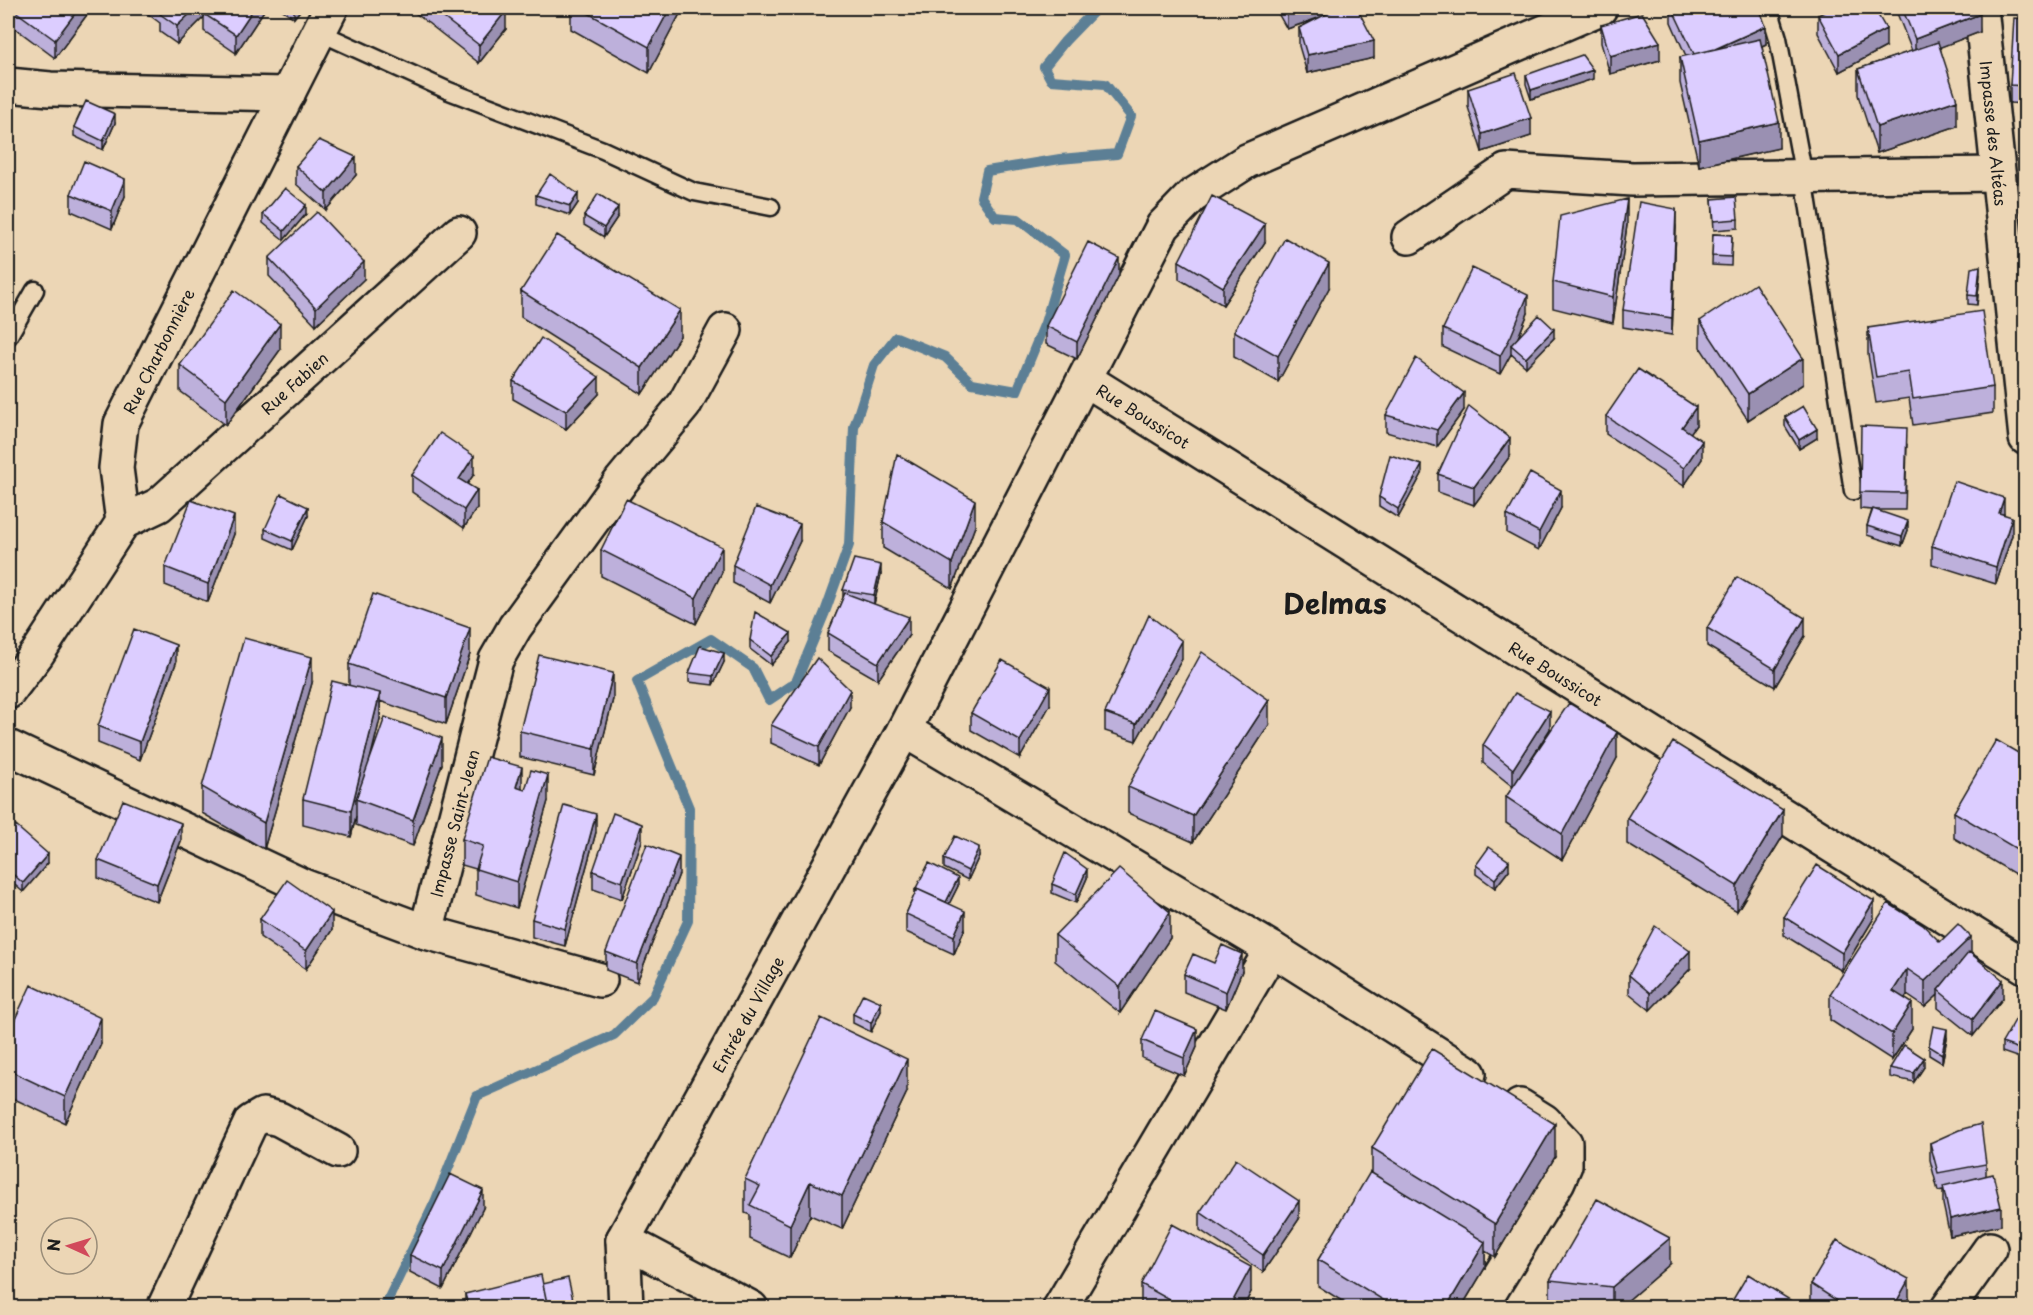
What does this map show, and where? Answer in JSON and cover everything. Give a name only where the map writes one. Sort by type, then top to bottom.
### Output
[{"type":"street","name":"Entrée du Village","points":[[623,1240],[904,730],[1163,226],[1192,196],[1247,160],[1600,8]]},
{"type":"street","name":"Impasse des Altéas","points":[[1981,8],[2025,438]]},
{"type":"street","name":"Rue Charbonnière","points":[[123,522],[116,468],[121,424],[325,20]]},
{"type":"street","points":[[8,85],[61,89],[288,94]]},
{"type":"street","points":[[1409,237],[1506,171],[1632,179],[1998,174]]},
{"type":"street","name":"Rue Fabien","points":[[123,522],[159,505],[459,233]]},
{"type":"street","name":"Impasse Saint-Jean","points":[[426,932],[496,660],[515,627],[622,480],[684,405],[725,330]]},
{"type":"street","name":"Rue Boussicot","points":[[1085,379],[2025,967]]},
{"type":"street","points":[[8,692],[37,654],[123,522]]},
{"type":"street","points":[[904,730],[1272,949],[1544,1121],[1565,1143],[1565,1165],[1558,1181],[1480,1308]]},
{"type":"street","points":[[8,747],[303,886],[426,932],[600,980]]},
{"type":"street","points":[[1060,1308],[1272,949]]},
{"type":"street","points":[[164,1308],[251,1122],[263,1115],[279,1119],[338,1151]]},
{"type":"street","points":[[623,1240],[626,1308]]},
{"type":"street","points":[[623,1240],[751,1308]]},
{"type":"street","points":[[1948,1308],[1990,1249]]},
{"type":"lane","points":[[1769,8],[1778,38],[1804,177],[1853,491]]},
{"type":"lane","points":[[325,20],[449,91],[603,150],[694,192],[771,207]]},
{"type":"lane","points":[[8,337],[35,290]]},
{"type":"building","points":[[11,8],[79,8],[55,40]]},
{"type":"building","points":[[166,8],[196,8],[177,26],[160,14]]},
{"type":"building","points":[[208,8],[254,8],[236,35],[204,14]]},
{"type":"building","points":[[431,8],[501,8],[506,11],[479,45]]},
{"type":"building","points":[[579,8],[670,8],[649,47]]},
{"type":"building","points":[[1285,8],[1298,8],[1287,12]]},
{"type":"building","points":[[1338,8],[1357,8],[1374,41],[1307,55],[1299,28]]},
{"type":"building","points":[[1672,8],[1758,8],[1766,26],[1715,49],[1694,54]]},
{"type":"building","points":[[1832,8],[1874,8],[1886,29],[1839,54],[1818,15]]},
{"type":"building","points":[[1902,8],[1977,8],[1980,14],[1915,39]]},
{"type":"building","points":[[1642,13],[1660,42],[1610,56],[1601,25]]},
{"type":"building","points":[[2014,18],[2025,19],[2025,86],[2010,85]]},
{"type":"building","points":[[1760,39],[1779,122],[1699,140],[1680,57]]},
{"type":"building","points":[[1938,42],[1957,100],[1877,127],[1858,69]]},
{"type":"building","points":[[1582,55],[1593,70],[1531,90],[1526,75]]},
{"type":"building","points":[[1516,73],[1531,118],[1482,134],[1468,89]]},
{"type":"building","points":[[86,101],[115,114],[103,141],[74,127]]},
{"type":"building","points":[[319,140],[356,157],[326,193],[296,166]]},
{"type":"building","points":[[84,161],[125,179],[112,211],[71,194]]},
{"type":"building","points":[[550,174],[578,194],[570,206],[536,195]]},
{"type":"building","points":[[285,188],[306,205],[284,231],[263,214]]},
{"type":"building","points":[[598,194],[618,207],[604,228],[584,216]]},
{"type":"building","points":[[1212,196],[1265,224],[1223,287],[1179,261]]},
{"type":"building","points":[[1736,197],[1738,219],[1714,221],[1712,199]]},
{"type":"building","points":[[1627,199],[1613,297],[1553,282],[1560,216]]},
{"type":"building","points":[[1639,202],[1676,209],[1672,318],[1623,310]]},
{"type":"building","points":[[317,212],[364,262],[316,308],[269,258]]},
{"type":"building","points":[[1713,234],[1732,235],[1731,257],[1712,256]]},
{"type":"building","points":[[557,235],[680,310],[642,368],[521,291]]},
{"type":"building","points":[[1285,238],[1329,263],[1278,356],[1234,331]]},
{"type":"building","points":[[1088,242],[1119,258],[1077,342],[1046,326]]},
{"type":"building","points":[[1980,266],[1977,296],[1968,295],[1971,268]]},
{"type":"building","points":[[1472,268],[1528,295],[1500,356],[1443,329]]},
{"type":"building","points":[[1755,284],[1803,358],[1748,394],[1700,321]]},
{"type":"building","points":[[234,290],[280,324],[226,399],[180,365]]},
{"type":"building","points":[[1982,311],[1993,387],[1913,399],[1909,372],[1876,377],[1868,328]]},
{"type":"building","points":[[1539,315],[1554,329],[1526,358],[1511,345]]},
{"type":"building","points":[[541,338],[599,377],[566,411],[513,381]]},
{"type":"building","points":[[1416,358],[1464,393],[1437,430],[1386,415]]},
{"type":"building","points":[[1638,369],[1696,407],[1682,427],[1702,441],[1684,468],[1606,416]]},
{"type":"building","points":[[1469,406],[1510,438],[1474,487],[1438,474]]},
{"type":"building","points":[[1803,406],[1817,429],[1799,440],[1785,417]]},
{"type":"building","points":[[1861,426],[1907,428],[1905,493],[1860,492]]},
{"type":"building","points":[[440,433],[474,456],[459,479],[477,490],[464,510],[412,475]]},
{"type":"building","points":[[897,454],[975,500],[952,563],[883,522]]},
{"type":"building","points":[[1390,455],[1422,465],[1398,509],[1379,497]]},
{"type":"building","points":[[1530,473],[1561,490],[1539,532],[1507,515]]},
{"type":"building","points":[[1954,481],[2004,498],[1999,513],[2012,517],[1996,567],[1932,546]]},
{"type":"building","points":[[281,494],[308,507],[292,541],[265,529]]},
{"type":"building","points":[[626,499],[722,547],[696,598],[601,550]]},
{"type":"building","points":[[191,500],[234,516],[208,584],[165,567]]},
{"type":"building","points":[[756,507],[800,524],[770,585],[733,565]]},
{"type":"building","points":[[1873,509],[1908,521],[1902,537],[1867,526]]},
{"type":"building","points":[[854,559],[881,565],[874,595],[843,590]]},
{"type":"building","points":[[1737,577],[1805,618],[1775,669],[1707,628]]},
{"type":"building","points":[[845,593],[909,617],[878,663],[828,633]]},
{"type":"building","points":[[373,594],[470,628],[446,698],[349,664]]},
{"type":"building","points":[[755,612],[791,633],[771,656],[750,640]]},
{"type":"building","points":[[1149,615],[1182,641],[1136,724],[1105,713]]},
{"type":"building","points":[[134,629],[176,645],[140,742],[98,726]]},
{"type":"building","points":[[244,638],[312,657],[264,823],[202,787]]},
{"type":"building","points":[[700,646],[724,653],[713,676],[689,673]]},
{"type":"building","points":[[1202,652],[1269,700],[1193,816],[1128,787]]},
{"type":"building","points":[[539,655],[613,673],[594,749],[520,731]]},
{"type":"building","points":[[817,658],[850,690],[819,747],[771,725]]},
{"type":"building","points":[[1002,660],[1050,687],[1020,741],[971,713]]},
{"type":"building","points":[[332,681],[380,693],[351,811],[303,799]]},
{"type":"building","points":[[1515,693],[1550,711],[1513,769],[1483,745]]},
{"type":"building","points":[[1569,703],[1617,732],[1562,834],[1506,797]]},
{"type":"building","points":[[385,717],[442,738],[413,820],[356,799]]},
{"type":"building","points":[[1996,740],[2025,757],[2025,854],[1954,812]]},
{"type":"building","points":[[1673,742],[1783,810],[1737,886],[1627,818]]},
{"type":"building","points":[[487,757],[522,767],[516,787],[525,790],[531,770],[548,775],[517,882],[476,869],[483,846],[462,839]]},
{"type":"building","points":[[123,800],[181,823],[157,884],[98,860]]},
{"type":"building","points":[[564,805],[596,814],[565,929],[532,919]]},
{"type":"building","points":[[613,813],[642,824],[622,882],[593,871]]},
{"type":"building","points":[[8,819],[48,854],[23,883],[8,870]]},
{"type":"building","points":[[955,836],[979,847],[968,871],[944,859]]},
{"type":"building","points":[[647,844],[679,857],[637,964],[606,952]]},
{"type":"building","points":[[1489,847],[1509,861],[1495,879],[1476,865]]},
{"type":"building","points":[[1065,853],[1087,869],[1076,894],[1052,884]]},
{"type":"building","points":[[929,863],[958,878],[946,902],[915,890]]},
{"type":"building","points":[[1817,865],[1874,901],[1842,953],[1784,917]]},
{"type":"building","points":[[1119,869],[1170,912],[1120,987],[1055,935]]},
{"type":"building","points":[[287,880],[332,912],[306,951],[260,919]]},
{"type":"building","points":[[2025,881],[2025,897],[2019,893]]},
{"type":"building","points":[[917,889],[965,911],[954,936],[906,914]]},
{"type":"building","points":[[1888,903],[1923,925],[1940,942],[1958,924],[1971,937],[1925,981],[1907,969],[1893,991],[1912,1003],[1892,1034],[1830,994]]},
{"type":"building","points":[[1655,926],[1690,951],[1650,993],[1629,975]]},
{"type":"building","points":[[1222,945],[1242,954],[1226,992],[1184,974],[1193,954],[1214,963]]},
{"type":"building","points":[[1969,952],[2003,980],[1973,1019],[1938,990]]},
{"type":"building","points":[[31,985],[101,1018],[65,1097],[8,1070],[8,1034]]},
{"type":"building","points":[[863,994],[881,1002],[871,1023],[853,1014]]},
{"type":"building","points":[[1155,1011],[1197,1029],[1184,1058],[1142,1040]]},
{"type":"building","points":[[2018,1015],[2025,1019],[2025,1051],[2002,1043]]},
{"type":"building","points":[[821,1018],[907,1059],[842,1196],[810,1182],[790,1225],[750,1205],[760,1186],[745,1179]]},
{"type":"building","points":[[1933,1026],[1947,1029],[1942,1054],[1929,1046]]},
{"type":"building","points":[[1904,1045],[1924,1058],[1914,1073],[1890,1068]]},
{"type":"building","points":[[1432,1049],[1555,1124],[1495,1224],[1372,1148]]},
{"type":"building","points":[[1981,1124],[1986,1164],[1938,1173],[1930,1143],[1959,1130]]},
{"type":"building","points":[[1236,1159],[1299,1201],[1263,1255],[1200,1212]]},
{"type":"building","points":[[1370,1172],[1485,1242],[1446,1308],[1396,1308],[1318,1260]]},
{"type":"building","points":[[450,1174],[483,1190],[443,1271],[410,1255]]},
{"type":"building","points":[[1993,1174],[2001,1207],[1950,1219],[1943,1186]]},
{"type":"building","points":[[1597,1199],[1670,1238],[1612,1287],[1550,1280]]},
{"type":"building","points":[[1172,1224],[1251,1267],[1229,1308],[1184,1308],[1141,1284]]},
{"type":"building","points":[[1837,1240],[1909,1279],[1893,1308],[1848,1308],[1811,1284]]},
{"type":"building","points":[[1748,1274],[1798,1305],[1796,1308],[1728,1308]]},
{"type":"building","points":[[541,1275],[548,1308],[469,1308],[465,1294]]},
{"type":"building","points":[[568,1278],[575,1308],[548,1308],[543,1284]]},
{"type":"waterway","points":[[384,1308],[435,1202],[477,1096],[614,1035],[653,997],[688,921],[689,808],[637,681],[711,639],[753,668],[769,700],[796,682],[849,545],[854,427],[874,365],[896,337],[945,357],[972,383],[1017,391],[1045,323],[1065,255],[1018,219],[995,217],[981,197],[987,171],[1060,159],[1117,154],[1131,116],[1105,84],[1051,80],[1044,67],[1097,8]]},
{"type":"district","name":"Delmas","points":[[1335,602]]}]
